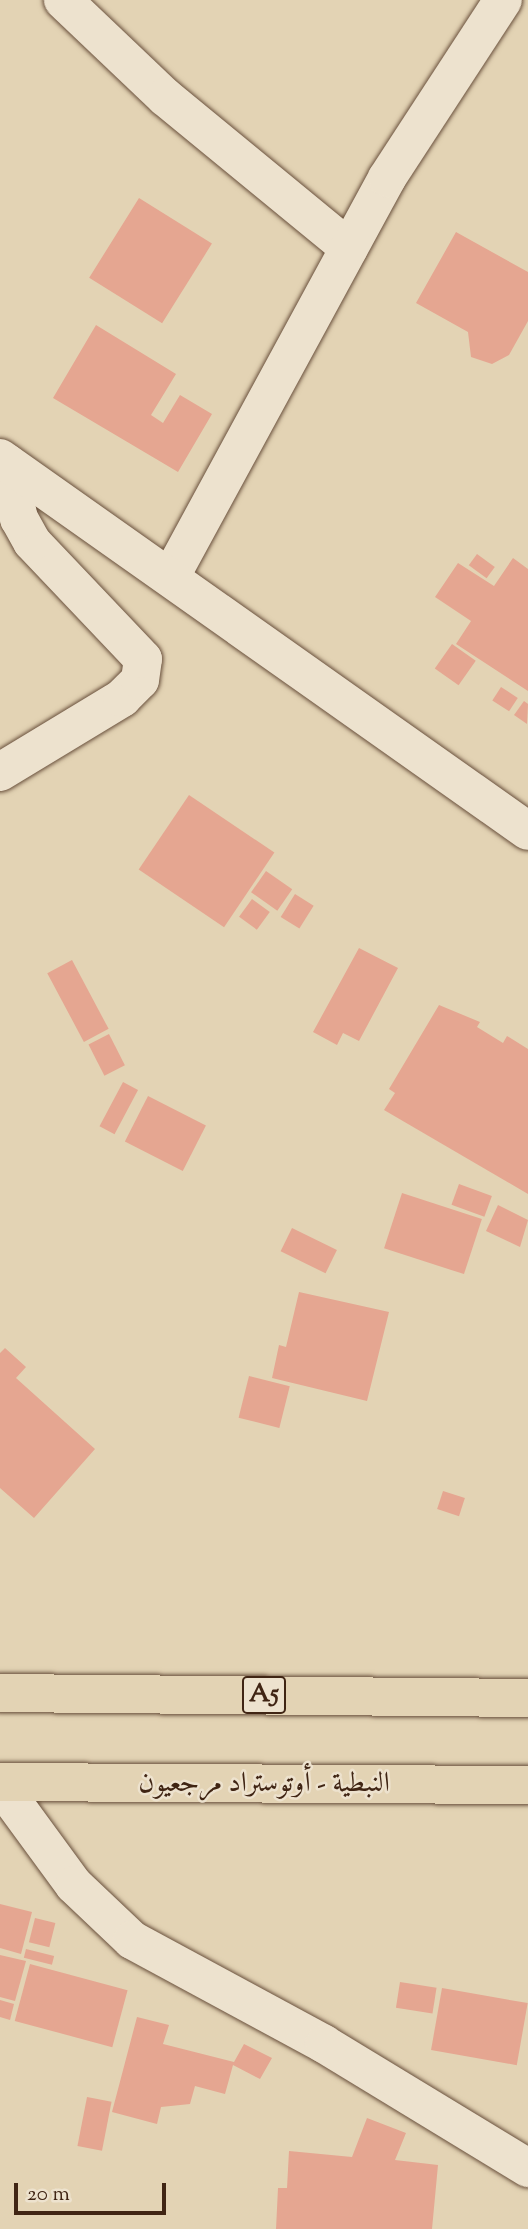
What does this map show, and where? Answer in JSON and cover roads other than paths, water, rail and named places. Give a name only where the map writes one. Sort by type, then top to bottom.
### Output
[{"type":"highway","name":"A5","points":[[0,1693],[528,1698]]},
{"type":"highway","name":"النبطية - أوتوستراد مرجعيون","points":[[0,1783],[528,1785]]},
{"type":"street","points":[[63,0],[165,97],[349,248]]},
{"type":"street","points":[[172,576],[387,178],[503,0]]},
{"type":"street","points":[[3,461],[172,576],[528,831]]},
{"type":"street","points":[[0,772],[122,698],[140,680],[143,659],[32,542],[19,519],[3,461]]},
{"type":"street","points":[[0,1783],[74,1885],[132,1940],[324,2044],[528,2168]]}]
